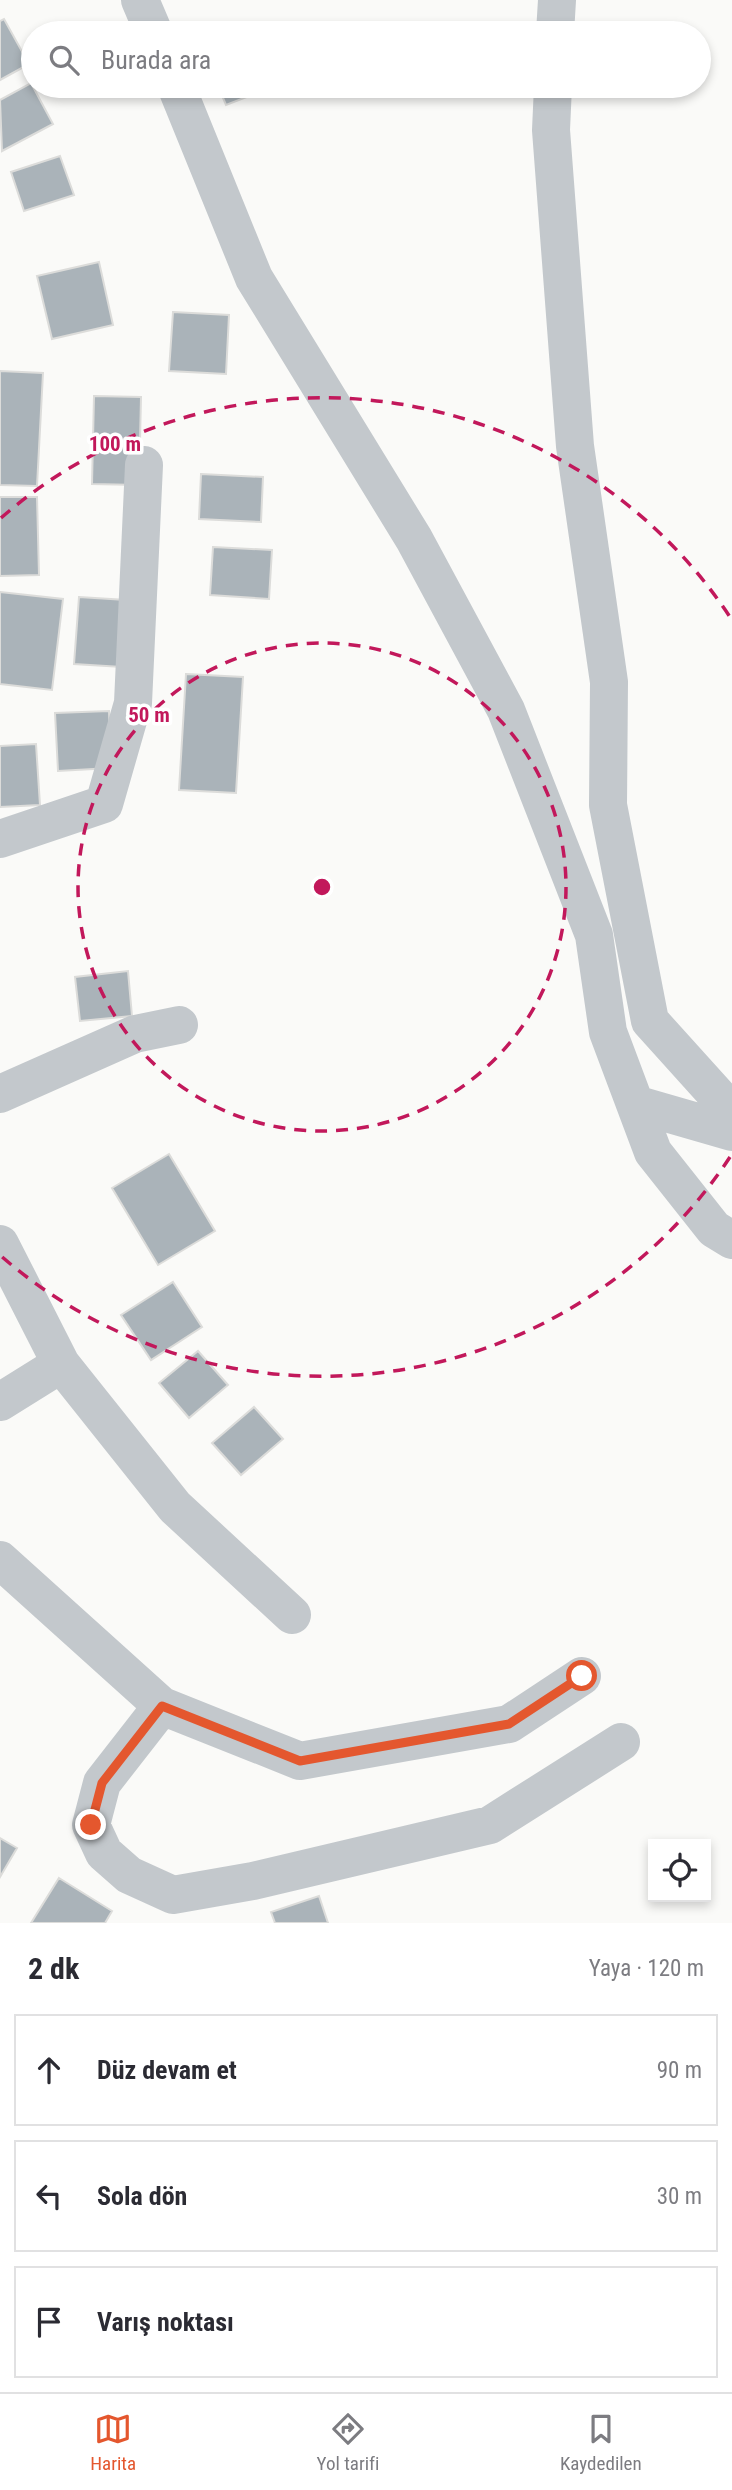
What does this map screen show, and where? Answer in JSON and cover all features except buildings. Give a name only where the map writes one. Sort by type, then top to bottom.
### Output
[{"type":"street","points":[[140,0],[149,21]]},
{"type":"street","points":[[556,21],[557,0]]},
{"type":"street","points":[[181,98],[254,278],[414,539],[506,710],[594,935],[608,1032],[653,1152],[714,1229],[732,1240]]},
{"type":"street","points":[[552,98],[551,130],[575,446],[609,682],[608,805],[650,1021],[732,1112]]},
{"type":"street","points":[[0,839],[104,804],[133,703],[144,465]]},
{"type":"street","points":[[0,1094],[135,1034],[179,1025]]},
{"type":"street","points":[[635,1104],[732,1132]]},
{"type":"street","points":[[0,1244],[61,1364],[175,1507],[292,1615]]},
{"type":"street","points":[[0,1402],[61,1364]]},
{"type":"street","points":[[0,1560],[162,1706],[300,1761],[509,1724],[582,1676]]},
{"type":"street","points":[[162,1706],[102,1783],[91,1825],[104,1853],[129,1875],[173,1895],[253,1881],[490,1825],[621,1742]]},
{"type":"route","points":[[91,1825],[102,1783],[162,1706],[300,1761],[509,1724],[582,1676]]}]
